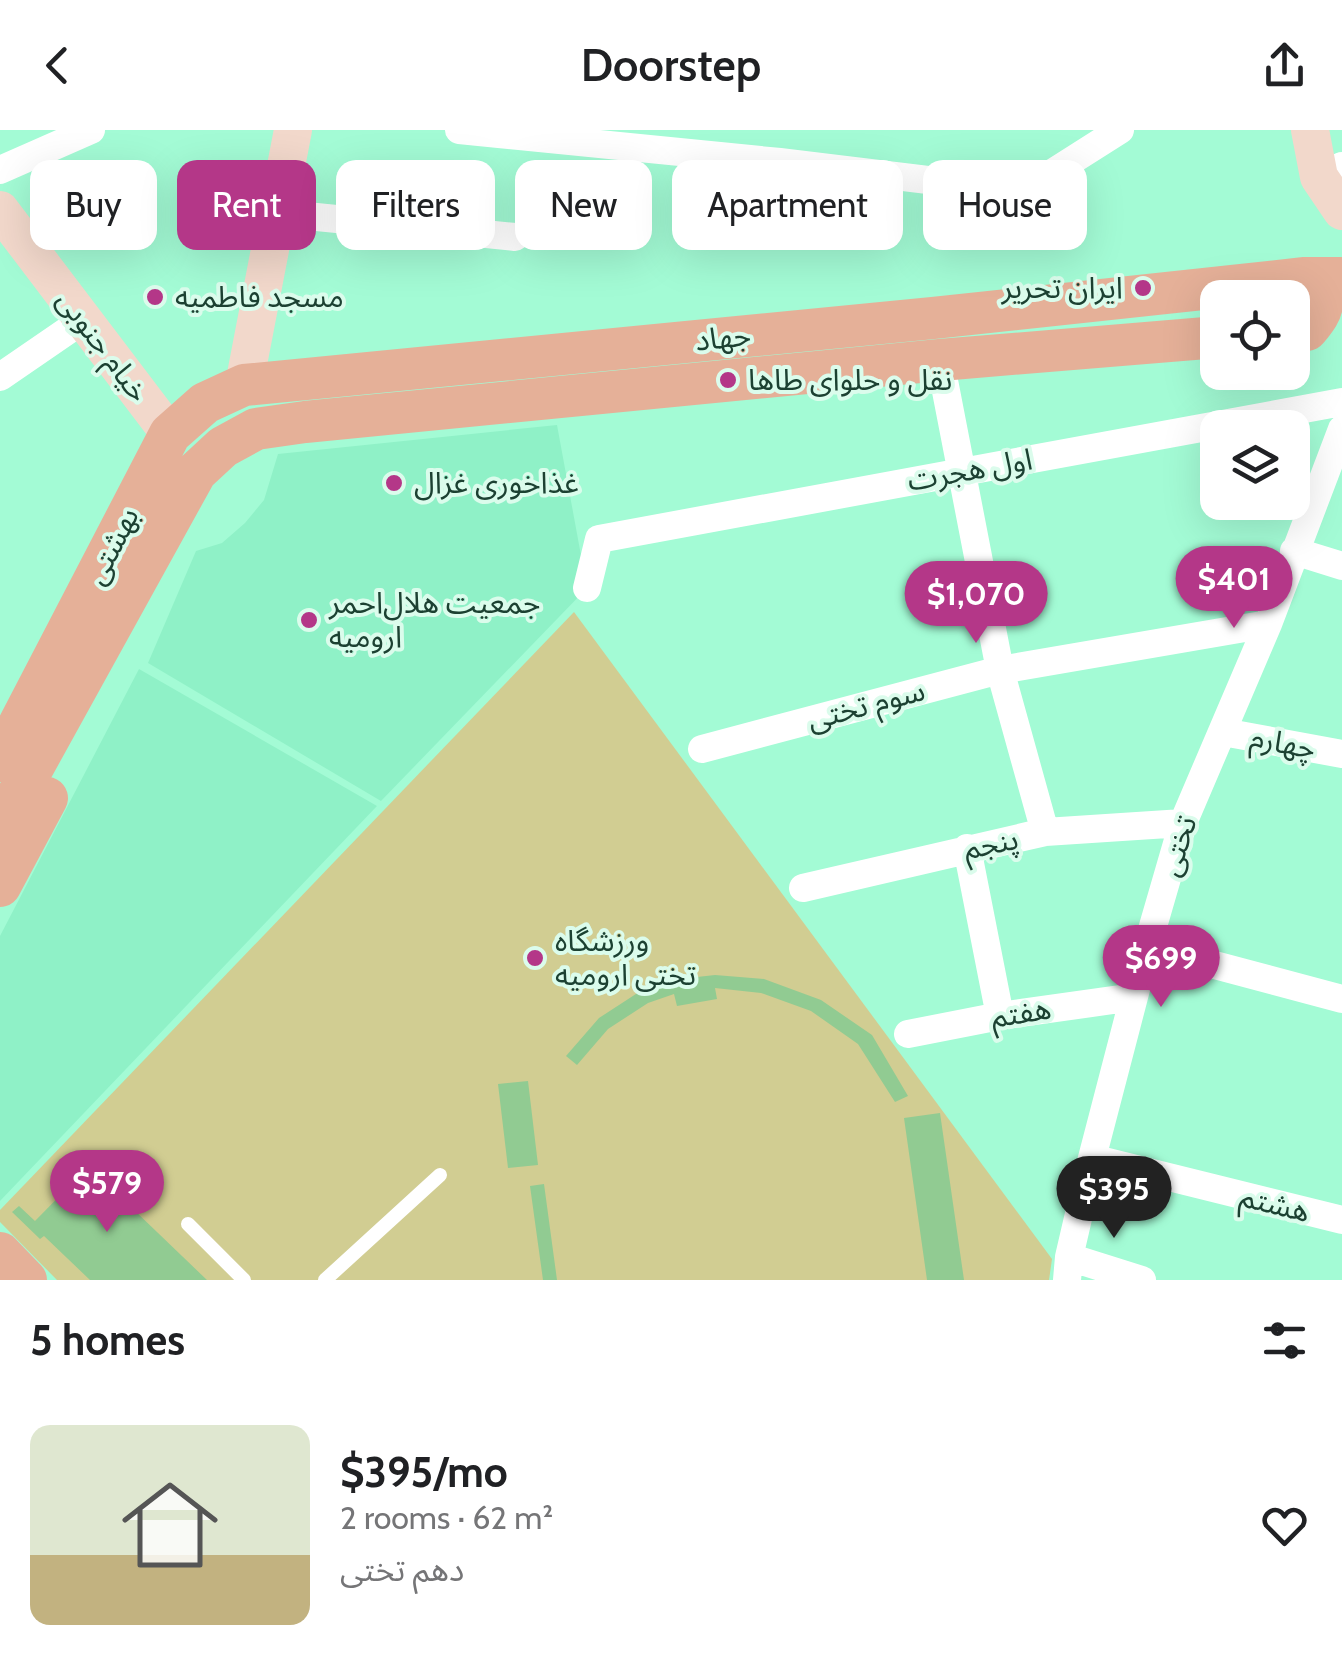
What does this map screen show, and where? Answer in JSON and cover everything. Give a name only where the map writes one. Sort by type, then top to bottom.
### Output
[{"type":"main road","points":[[287,160],[293,130]]},
{"type":"main road","points":[[1310,130],[1330,171],[1342,211]]},
{"type":"main road","name":"خیام جنوبی","points":[[0,210],[170,434]]},
{"type":"main road","points":[[244,385],[270,250]]},
{"type":"main road","points":[[1314,331],[1324,278]]},
{"type":"main road","name":"جهاد","points":[[160,494],[170,434],[205,403],[244,385],[1324,278]]},
{"type":"main road","name":"جهاد","points":[[160,494],[196,472],[223,447],[256,429],[940,360],[1200,338]]},
{"type":"main road","name":"بهشتی","points":[[94,620],[160,494]]},
{"type":"main road","points":[[0,709],[64,595],[124,562],[135,633],[0,886]]},
{"type":"main road","points":[[0,761],[94,620]]},
{"type":"main road","points":[[0,828],[94,620]]},
{"type":"main road","points":[[0,1253],[26,1280]]},
{"type":"street","points":[[0,170],[91,130]]},
{"type":"street","points":[[460,130],[1002,189],[1038,182],[1120,130]]},
{"type":"street","points":[[316,218],[514,236]]},
{"type":"street","points":[[0,377],[83,320]]},
{"type":"street","points":[[940,360],[1000,670],[1045,832]]},
{"type":"street","name":"اول هجرت","points":[[587,588],[599,538],[1342,402]]},
{"type":"street","name":"تختی","points":[[1068,1269],[1092,1158],[1184,822],[1268,624],[1342,428]]},
{"type":"street","points":[[1294,550],[1342,566]]},
{"type":"street","name":"سوم تختی","points":[[702,749],[1000,670],[1268,624]]},
{"type":"street","name":"چهارم","points":[[1224,732],[1342,754]]},
{"type":"street","name":"پنجم","points":[[803,888],[1045,832],[1184,822]]},
{"type":"street","points":[[967,848],[1000,1016]]},
{"type":"street","points":[[1147,947],[1342,998]]},
{"type":"street","name":"هفتم","points":[[908,1034],[1134,997]]},
{"type":"street","name":"هشتم","points":[[1092,1158],[1342,1220]]},
{"type":"street","points":[[1068,1269],[1142,1280]]},
{"type":"lane","points":[[324,1280],[440,1175]]},
{"type":"lane","points":[[188,1224],[244,1280]]},
{"type":"shaded area","points":[[557,425],[587,588],[381,801],[148,663],[196,551],[222,543],[245,523],[264,500],[278,454]]},
{"type":"shaded area","name":"ورزشگاه تختی ارومیه","points":[[574,612],[1052,1259],[1049,1280],[57,1280],[0,1222],[0,1210]]},
{"type":"shaded area","points":[[139,669],[377,806],[0,1201],[0,936]]},
{"type":"building","points":[[715,975],[764,979],[821,1000],[872,1035],[908,1096],[895,1102],[858,1044],[811,1011],[761,993],[715,988],[717,999],[677,1006],[674,994],[648,1003],[608,1029],[577,1065],[566,1056],[599,1018],[639,992],[670,980]]},
{"type":"building","points":[[528,1081],[538,1165],[508,1168],[498,1084]]},
{"type":"building","points":[[940,1113],[964,1280],[927,1280],[904,1118]]},
{"type":"building","points":[[91,1164],[207,1280],[90,1280],[12,1212],[19,1206],[35,1221]]},
{"type":"building","points":[[544,1184],[557,1280],[543,1280],[530,1186]]},
{"type":"place","name":"ایران تحریر","points":[[1143,288]]},
{"type":"place","name":"مسجد فاطمیه","points":[[155,297]]},
{"type":"place","name":"نقل و حلوای طاها","points":[[728,380]]},
{"type":"place","name":"غذاخوری غزال","points":[[394,483]]},
{"type":"place","name":"جمعیت هلال‌احمر ارومیه","points":[[309,620]]},
{"type":"place","name":"ورزشگاه تختی ارومیه","points":[[535,958]]}]
